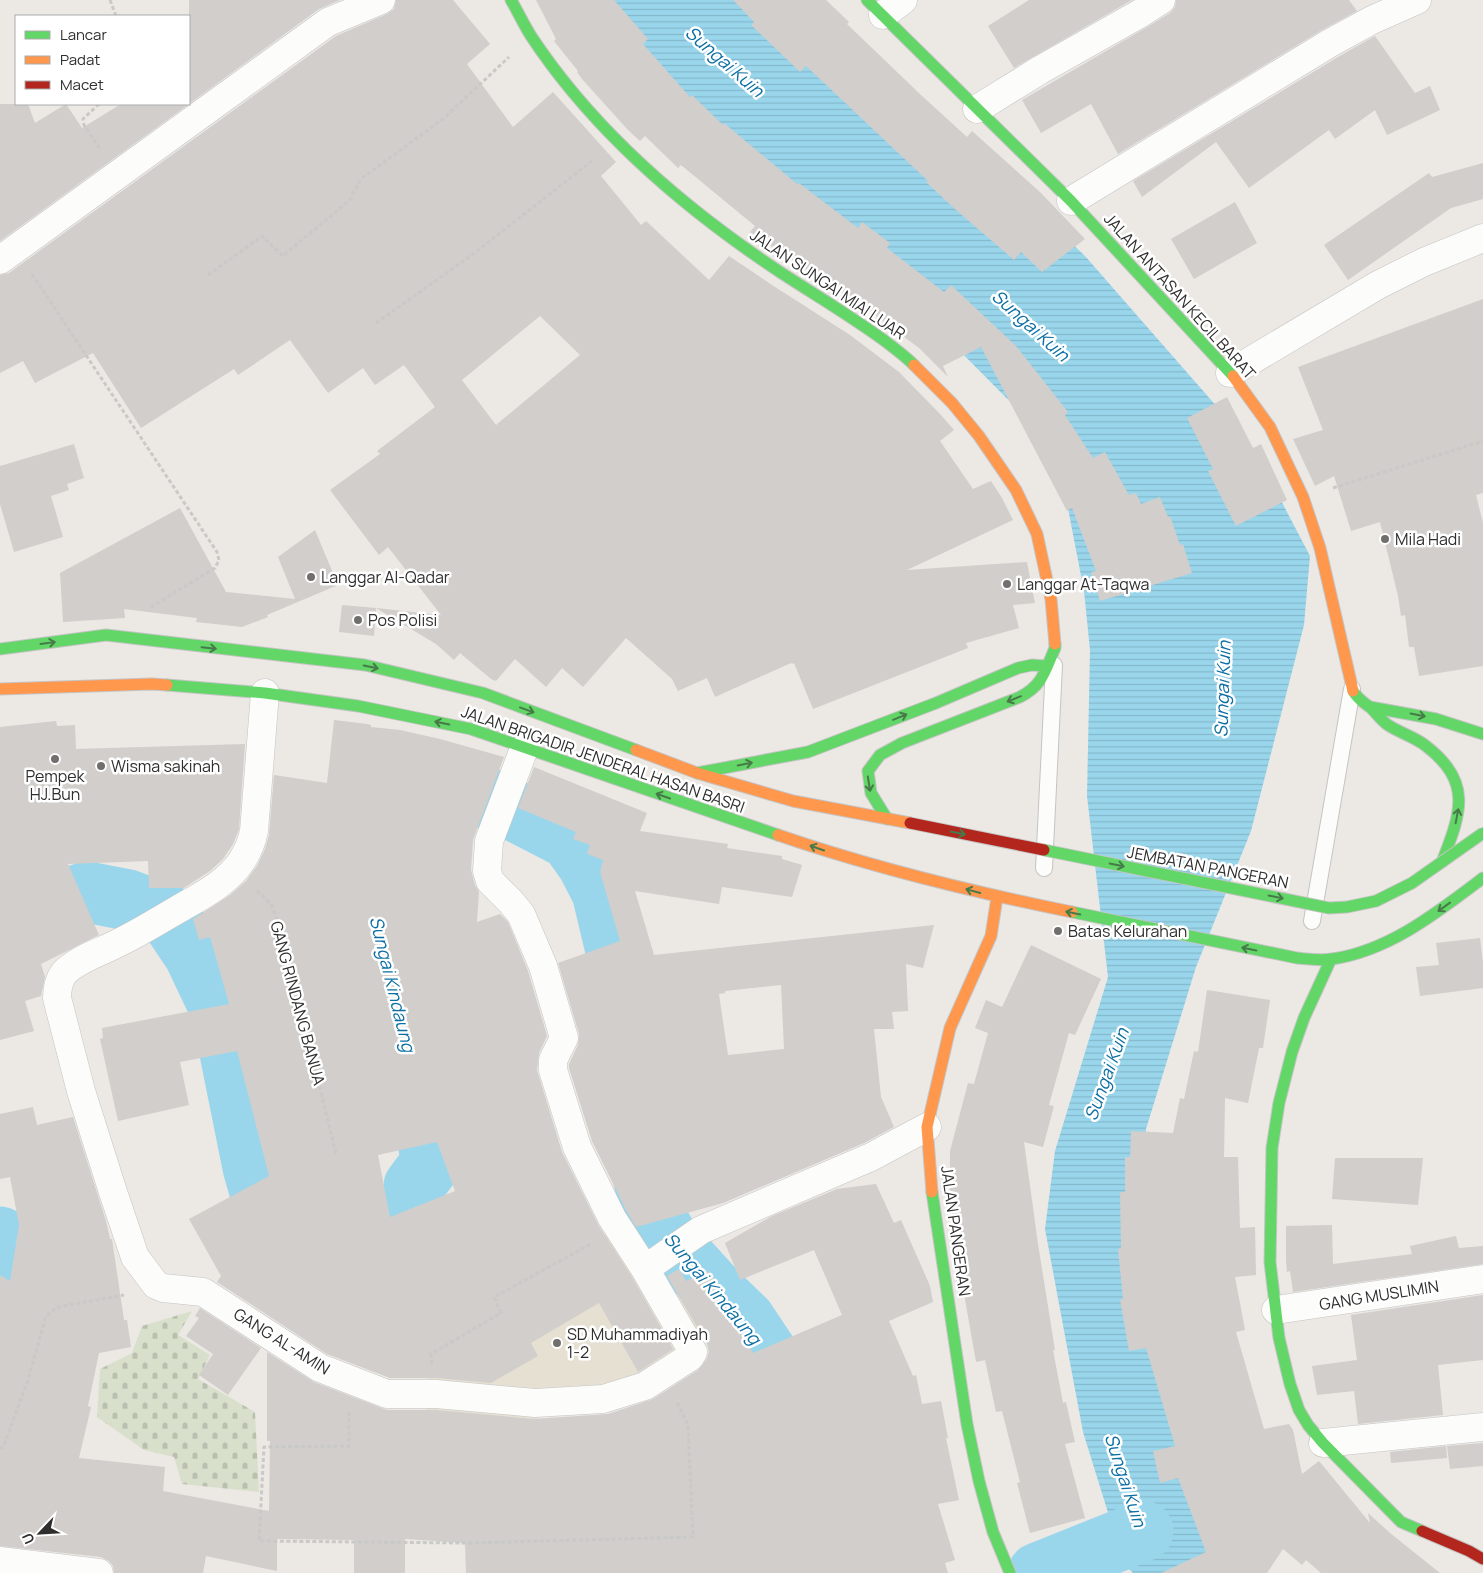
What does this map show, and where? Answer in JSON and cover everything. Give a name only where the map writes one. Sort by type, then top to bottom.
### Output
[{"type":"main road","name":"JALAN SUNGAI MIAI LUAR","points":[[511,0],[531,36],[570,89],[648,172],[709,223],[780,272],[859,322],[909,360],[952,403],[979,436],[1016,490],[1038,534],[1051,600],[1055,648]]},
{"type":"main road","name":"JALAN ANTASAN KECIL BARAT","points":[[884,5],[977,109],[1072,201],[1230,373],[1270,427],[1303,497],[1320,548],[1352,689]]},
{"type":"main road","name":"JALAN BRIGADIR JENDERAL HASAN BASRI","points":[[0,649],[106,635],[366,665],[483,694],[698,773],[793,801],[910,823]]},
{"type":"main road","points":[[887,819],[871,793],[868,772],[880,755],[902,743],[1020,697],[1033,690],[1041,680],[1055,648]]},
{"type":"main road","points":[[698,773],[808,752],[936,703],[1018,668],[1032,665],[1046,666]]},
{"type":"main road","name":"JALAN BRIGADIR JENDERAL HASAN BASRI","points":[[0,689],[152,684],[265,693],[358,706],[471,729],[524,749],[831,853],[997,897],[1297,958],[1331,959]]},
{"type":"main road","points":[[1352,689],[1360,701],[1370,707],[1388,725],[1424,746],[1450,768],[1459,792],[1459,811],[1454,831],[1442,862]]},
{"type":"main road","points":[[1370,707],[1436,719],[1483,734]]},
{"type":"main road","name":"JEMBATAN PANGERAN","points":[[910,823],[1329,908],[1347,907],[1376,901],[1412,883],[1483,833]]},
{"type":"main road","points":[[1483,878],[1432,916],[1395,939],[1331,959],[1304,1018],[1292,1052],[1279,1103],[1272,1148],[1270,1262],[1282,1347],[1290,1384],[1299,1410],[1308,1425],[1323,1443],[1401,1522],[1469,1551],[1483,1559]]},
{"type":"main road","name":"JALAN PANGERAN","points":[[997,897],[991,936],[950,1028],[927,1127],[932,1194],[967,1424],[979,1481],[993,1532],[1010,1573]]},
{"type":"street","points":[[8,254],[328,22],[381,0]]},
{"type":"street","points":[[977,109],[1040,70],[1142,13],[1161,0]]},
{"type":"street","points":[[1072,201],[1330,43],[1372,20],[1417,0]]},
{"type":"street","points":[[1230,373],[1378,286],[1424,262],[1483,238]]},
{"type":"street","points":[[163,1288],[156,1285],[149,1278],[135,1257],[112,1192],[81,1091],[57,998],[60,980],[64,973],[74,965],[134,936],[202,895],[227,877],[241,862],[252,840],[254,831],[265,693]]},
{"type":"street","points":[[524,749],[489,841],[487,871],[490,881],[521,914],[543,966],[564,1038],[553,1060],[553,1070],[577,1148],[619,1228],[653,1263],[701,1230],[871,1157],[927,1127]]},
{"type":"street","name":"GANG AL-AMIN","points":[[163,1288],[203,1292],[320,1368],[387,1394],[436,1394],[535,1403],[604,1399],[645,1386],[690,1357],[693,1352],[653,1263]]},
{"type":"street","name":"GANG MUSLIMIN","points":[[1276,1310],[1483,1279]]},
{"type":"street","points":[[1323,1443],[1483,1427]]},
{"type":"street","points":[[0,1561],[99,1573]]},
{"type":"lane","points":[[1044,868],[1055,648]]},
{"type":"lane","points":[[1312,921],[1352,689]]},
{"type":"path","points":[[110,0],[116,15]]},
{"type":"path","points":[[208,275],[262,236],[283,256],[349,202],[361,180],[443,119],[531,36]]},
{"type":"path","points":[[98,105],[83,119],[84,125],[117,176]]},
{"type":"path","points":[[376,323],[472,255],[617,141]]},
{"type":"path","points":[[8,254],[216,552],[219,560],[215,568],[148,609]]},
{"type":"path","points":[[1303,497],[1483,441]]},
{"type":"path","name":"GANG RINDANG BANUA","points":[[227,877],[255,889],[271,904],[283,936],[336,1154]]},
{"type":"path","points":[[436,1394],[431,1354],[501,1313],[494,1297],[619,1228]]},
{"type":"path","points":[[0,1448],[3,1448],[28,1380],[46,1316],[58,1307],[163,1288]]},
{"type":"path","points":[[349,1380],[348,1446],[264,1447],[259,1541],[464,1543],[693,1537],[688,1425],[664,1374]]},
{"type":"shaded area","name":"SD Muhammadiyah 1-2","points":[[647,1214],[715,1329],[606,1394],[538,1392],[536,1452],[424,1478],[428,1357],[494,1299],[606,1234]]},
{"type":"green space","points":[[192,1311],[178,1335],[210,1355],[198,1379],[255,1412],[259,1492],[182,1484],[174,1457],[144,1450],[97,1417],[100,1369],[132,1353],[142,1326]]},
{"type":"water","name":"Sungai Kuin","points":[[588,0],[816,0],[1085,256],[1254,449],[1310,556],[1304,625],[1251,831],[1196,967],[1146,1129],[1142,1333],[1261,1573],[1133,1573],[1124,1564],[1083,1432],[1045,1229],[1055,1151],[1108,977],[1087,796],[1090,650],[1084,591],[1064,488],[1037,429],[946,337],[766,183]]},
{"type":"building","points":[[189,0],[340,0],[319,9],[190,103]]},
{"type":"building","points":[[396,0],[453,0],[490,44],[467,64],[513,127],[553,92],[616,162],[601,176],[641,225],[646,221],[709,280],[729,256],[850,335],[899,372],[954,430],[940,441],[973,489],[991,481],[1013,520],[907,570],[1027,562],[1035,603],[1013,605],[1019,628],[966,643],[968,648],[813,709],[794,663],[715,697],[707,678],[678,691],[672,679],[626,638],[583,687],[562,668],[546,687],[515,659],[496,681],[460,653],[454,660],[436,644],[376,608],[441,615],[388,547],[379,555],[330,490],[380,454],[377,451],[435,407],[404,365],[375,385],[363,368],[328,393],[290,340],[238,375],[234,369],[141,428],[93,353],[35,383],[23,361],[0,373],[0,275],[9,273],[336,36],[387,14],[394,9]],"holes":[[[540,316],[580,355],[496,425],[462,380]]]},
{"type":"building","points":[[536,0],[614,0],[648,39],[643,44],[690,97],[692,95],[723,125],[724,123],[797,184],[799,183],[858,228],[862,222],[890,243],[887,248],[944,292],[951,285],[1016,346],[1068,412],[1065,415],[1093,458],[1105,452],[1129,495],[1136,493],[1141,504],[1160,497],[1168,517],[1170,516],[1180,545],[1183,544],[1192,573],[1100,601],[1091,572],[1096,571],[1072,508],[1067,511],[981,347],[943,366],[948,377],[919,348],[868,310],[750,232],[755,226],[681,165],[678,168],[645,136],[640,141],[628,130],[582,79],[578,71],[554,41],[556,39]]},
{"type":"building","points":[[733,0],[826,0],[849,22],[847,24],[921,95],[967,137],[972,131],[1041,193],[1085,239],[1042,272],[1021,252],[1014,260],[956,210],[926,182],[928,181],[806,66],[800,72],[751,25],[754,22]]},
{"type":"building","points":[[1029,0],[1132,0],[1014,68],[988,26]]},
{"type":"building","points":[[1176,0],[1349,0],[1357,11],[1322,30],[1118,154],[1091,104],[1041,133],[1022,100],[1170,13],[1175,7]]},
{"type":"building","points":[[1375,36],[1415,93],[1430,86],[1440,110],[1387,135],[1375,110],[1335,139],[1329,130],[1249,188],[1216,142],[1142,197],[1133,181]]},
{"type":"building","points":[[0,104],[28,105],[35,123],[67,105],[82,128],[119,105],[188,105],[0,241]]},
{"type":"building","points":[[1483,163],[1483,199],[1451,208],[1348,280],[1324,245],[1429,173],[1432,177]]},
{"type":"building","points":[[1235,202],[1257,243],[1194,279],[1171,239]]},
{"type":"building","points":[[1483,299],[1483,493],[1476,495],[1483,523],[1483,666],[1419,676],[1414,647],[1409,647],[1405,615],[1401,616],[1380,522],[1351,531],[1334,476],[1315,486],[1293,439],[1323,430],[1298,367]]},
{"type":"building","points":[[1227,397],[1253,448],[1261,444],[1287,500],[1236,526],[1208,471],[1213,469],[1187,418]]},
{"type":"building","points":[[74,444],[84,478],[67,484],[69,490],[51,496],[63,537],[14,552],[0,504],[0,466]]},
{"type":"building","points":[[180,508],[226,592],[295,599],[278,557],[315,530],[338,585],[242,627],[196,622],[197,618],[124,609],[125,618],[63,622],[60,573]]},
{"type":"building","name":"Pos Polisi","points":[[342,605],[376,608],[374,636],[339,632]]},
{"type":"building","points":[[334,720],[400,730],[504,757],[473,840],[471,870],[479,892],[477,922],[500,914],[508,922],[528,971],[547,1036],[539,1053],[537,1070],[562,1152],[599,1226],[632,1277],[673,1349],[638,1372],[599,1303],[531,1343],[538,1356],[491,1383],[437,1378],[390,1378],[327,1354],[217,1282],[221,1276],[189,1219],[269,1176],[237,1051],[180,1062],[189,1105],[118,1121],[100,1039],[103,1038],[102,1028],[229,1004],[210,937],[199,940],[193,919],[230,895],[246,881],[257,866],[269,835],[274,775],[327,783]],"holes":[[[437,1142],[455,1191],[390,1217],[378,1155]]]},
{"type":"building","points":[[56,721],[57,726],[75,725],[76,749],[245,744],[239,829],[233,844],[223,859],[210,871],[184,888],[149,888],[148,861],[68,864],[99,935],[41,964],[45,977],[41,996],[25,1001],[34,1031],[0,1040],[0,727]]},
{"type":"building","points":[[534,767],[647,813],[640,831],[728,844],[727,848],[782,856],[782,859],[802,865],[792,897],[722,887],[719,904],[635,891],[654,955],[934,925],[923,968],[906,964],[908,1011],[892,1012],[894,1029],[874,1029],[881,1097],[894,1127],[864,1143],[723,1203],[636,1227],[592,1141],[569,1068],[578,1045],[579,1034],[558,963],[620,941],[600,872],[603,860],[587,854],[590,845],[573,839],[576,832],[518,808]],"holes":[[[781,985],[784,1049],[728,1055],[719,994],[725,993],[725,991]]]},
{"type":"building","points":[[1480,938],[1483,988],[1420,996],[1416,967],[1439,965],[1436,943]]},
{"type":"building","points":[[1031,945],[1101,979],[1075,1035],[1069,1033],[1049,1105],[1054,1106],[1043,1147],[1024,1142],[1055,1350],[1053,1350],[1063,1403],[1066,1402],[1075,1442],[1065,1444],[1085,1518],[1030,1533],[1017,1483],[1020,1482],[1002,1411],[996,1412],[985,1360],[976,1362],[956,1248],[950,1200],[950,1151],[968,1083],[974,1084],[988,1033],[975,1028],[986,1000],[1002,1007]]},
{"type":"building","points":[[1207,990],[1270,1000],[1263,1048],[1259,1048],[1248,1103],[1225,1098],[1224,1157],[1238,1157],[1240,1228],[1255,1227],[1256,1275],[1235,1277],[1245,1330],[1236,1332],[1264,1429],[1289,1424],[1293,1430],[1302,1474],[1319,1461],[1370,1523],[1368,1513],[1440,1573],[1321,1573],[1306,1560],[1302,1565],[1283,1549],[1267,1573],[1161,1573],[1206,1552],[1178,1478],[1160,1483],[1153,1451],[1175,1446],[1146,1348],[1129,1351],[1120,1300],[1123,1299],[1118,1249],[1121,1248],[1120,1192],[1125,1192],[1125,1157],[1130,1157],[1131,1131],[1173,1133],[1180,1098],[1184,1099],[1194,1051],[1198,1052]]},
{"type":"building","points":[[33,1107],[37,1125],[73,1117],[110,1239],[112,1239],[124,1320],[127,1320],[131,1347],[99,1353],[88,1406],[91,1407],[79,1458],[165,1467],[163,1491],[269,1511],[270,1441],[267,1441],[267,1352],[314,1382],[387,1410],[435,1410],[534,1419],[608,1414],[653,1399],[698,1370],[706,1360],[709,1352],[707,1344],[667,1276],[679,1269],[686,1281],[710,1271],[753,1353],[842,1315],[814,1250],[740,1280],[725,1243],[772,1216],[837,1189],[876,1184],[894,1223],[901,1220],[930,1286],[933,1302],[889,1321],[913,1376],[916,1375],[922,1404],[941,1401],[948,1438],[946,1438],[959,1500],[938,1504],[955,1560],[945,1563],[948,1573],[466,1573],[465,1543],[405,1539],[405,1573],[354,1573],[354,1540],[277,1539],[277,1571],[206,1556],[203,1573],[114,1573],[113,1566],[109,1561],[101,1557],[0,1546],[0,1275],[10,1281],[19,1225],[10,1177],[0,1179],[0,1114]]},
{"type":"building","points":[[1335,1158],[1423,1158],[1418,1205],[1332,1199]]},
{"type":"building","points":[[1332,1225],[1333,1264],[1412,1254],[1410,1246],[1456,1236],[1459,1248],[1483,1246],[1483,1264],[1293,1292],[1290,1271],[1287,1272],[1286,1226]]},
{"type":"building","points":[[1483,1295],[1483,1360],[1438,1365],[1443,1415],[1358,1424],[1354,1391],[1317,1395],[1312,1366],[1357,1360],[1351,1315]]},
{"type":"building","points":[[200,1308],[261,1348],[228,1395],[199,1375],[213,1354],[186,1336],[199,1318],[195,1316]]},
{"type":"building","points":[[1483,1443],[1483,1466],[1450,1469],[1447,1446]]},
{"type":"building","points":[[1446,1446],[1447,1458],[1391,1463],[1390,1452]]},
{"type":"waterway","name":"Sungai Kindaung","points":[[433,788],[494,800],[570,839],[587,863],[602,892],[631,1026]]},
{"type":"waterway","name":"Sungai Kindaung","points":[[0,926],[53,903],[87,892],[128,900],[168,915],[194,954],[222,1013],[253,1167],[271,1231],[298,1254],[385,1250],[415,1231],[414,1186],[432,1162],[411,1060]]},
{"type":"waterway","name":"Sungai Kindaung","points":[[636,1139],[649,1206],[669,1240],[716,1292],[745,1320],[787,1383],[802,1425],[795,1514],[798,1573]]},
{"type":"waterway","name":"Sungai Kindaung","points":[[0,1237],[8,1273],[8,1282],[0,1309]]},
{"type":"waterway","name":"Sungai Kindaung","points":[[1038,1573],[1143,1531]]},
{"type":"traffic: fast","points":[[511,0],[531,36],[556,71],[613,137],[644,167],[676,195],[745,248],[846,314],[914,365]]},
{"type":"traffic: fast","points":[[867,0],[1071,201],[1233,376]]},
{"type":"traffic: fast","points":[[0,649],[106,635],[365,665],[483,693],[636,750]]},
{"type":"traffic: fast","points":[[887,819],[871,793],[868,771],[880,755],[902,743],[1020,697],[1028,692],[1039,682],[1046,670],[1055,644]]},
{"type":"traffic: fast","points":[[697,773],[808,752],[936,703],[1018,668],[1032,665],[1046,666]]},
{"type":"traffic: fast","points":[[167,685],[265,693],[358,706],[471,729],[778,835]]},
{"type":"traffic: fast","points":[[1353,691],[1386,723],[1426,746],[1441,759],[1451,772],[1457,786],[1459,799],[1458,813],[1442,862]]},
{"type":"traffic: fast","points":[[1370,707],[1436,719],[1483,734]]},
{"type":"traffic: fast","points":[[1044,850],[1329,908],[1347,907],[1376,901],[1412,883],[1483,833]]},
{"type":"traffic: fast","points":[[1072,912],[1297,958],[1328,960],[1353,955],[1393,939],[1448,904],[1483,878]]},
{"type":"traffic: fast","points":[[1331,959],[1304,1018],[1292,1052],[1279,1103],[1272,1148],[1270,1262],[1279,1338],[1290,1384],[1299,1410],[1308,1425],[1323,1443],[1401,1522],[1422,1531]]},
{"type":"traffic: fast","points":[[932,1192],[967,1424],[979,1481],[993,1532],[1010,1573]]},
{"type":"traffic: slow","points":[[914,365],[952,403],[979,436],[1016,490],[1037,534],[1051,599],[1055,644]]},
{"type":"traffic: slow","points":[[1233,376],[1270,427],[1303,497],[1320,548],[1353,691]]},
{"type":"traffic: slow","points":[[0,689],[167,685]]},
{"type":"traffic: slow","points":[[636,750],[697,773],[793,801],[910,823]]},
{"type":"traffic: slow","points":[[778,835],[924,878],[1072,912]]},
{"type":"traffic: slow","points":[[932,1192],[927,1127],[950,1028],[991,936],[997,897]]},
{"type":"traffic: jam","points":[[910,823],[1044,850]]},
{"type":"traffic: jam","points":[[1422,1531],[1483,1559]]},
{"type":"place","name":"Mila Hadi","points":[[1385,539]]},
{"type":"place","name":"Langgar Al-Qadar","points":[[311,577]]},
{"type":"place","name":"Langgar At-Taqwa","points":[[1007,584]]},
{"type":"place","name":"Pos Polisi","points":[[358,620]]},
{"type":"place","name":"Pempek HJ.Bun","points":[[55,759]]},
{"type":"place","name":"Wisma sakinah","points":[[101,766]]},
{"type":"place","name":"Batas Kelurahan","points":[[1058,931]]},
{"type":"place","name":"SD Muhammadiyah 1-2","points":[[557,1343]]}]
